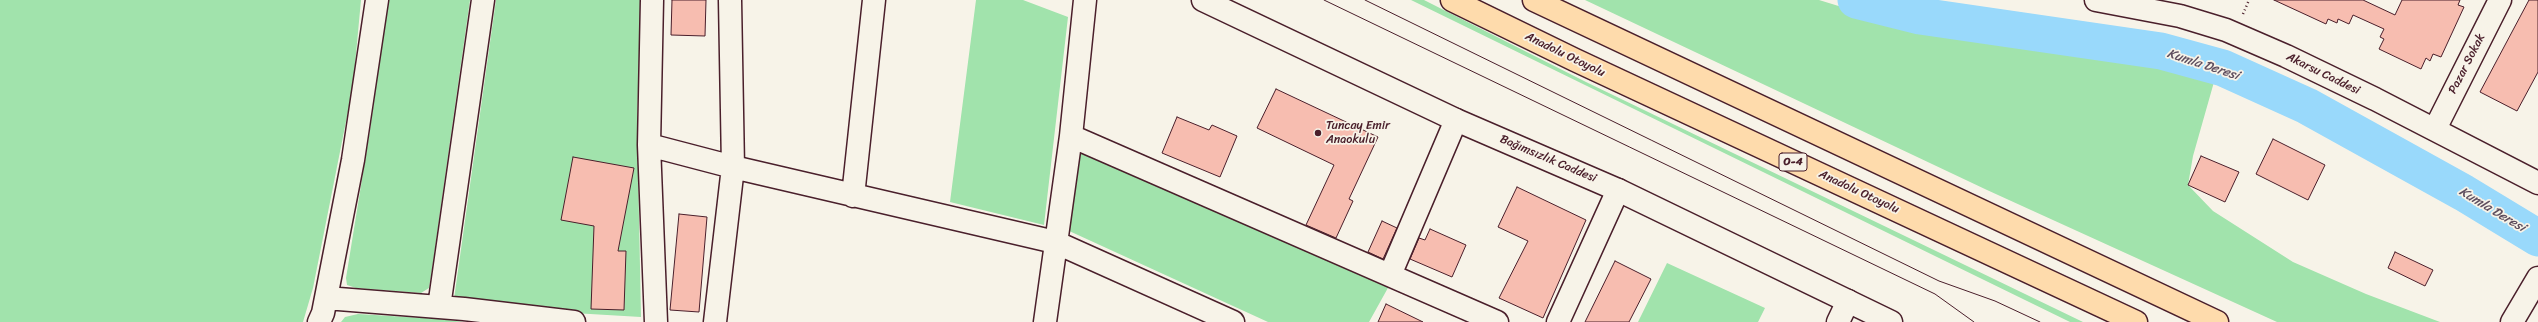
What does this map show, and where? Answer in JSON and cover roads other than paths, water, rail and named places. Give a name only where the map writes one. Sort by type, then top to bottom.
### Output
[{"type":"highway","name":"Anadolu Otoyolu","points":[[1452,0],[1583,64],[2136,322]]},
{"type":"highway","points":[[1534,0],[2217,322]]},
{"type":"street","points":[[319,322],[326,298],[353,160],[377,0]]},
{"type":"street","points":[[439,307],[483,0]]},
{"type":"street","points":[[652,0],[649,145],[656,322]]},
{"type":"street","points":[[715,322],[733,167],[730,0]]},
{"type":"street","points":[[853,196],[874,0]]},
{"type":"street","points":[[1045,322],[1071,136],[1085,0]]},
{"type":"street","name":"Bağımsızlık Caddesi","points":[[1203,0],[1456,120],[1618,190],[1891,322]]},
{"type":"street","name":"Akarsu Caddesi","points":[[2096,0],[2180,16],[2226,30],[2286,56],[2434,128],[2538,183]]},
{"type":"street","name":"Pazar Sokak","points":[[2434,128],[2500,0]]},
{"type":"street","points":[[1390,275],[1456,120]]},
{"type":"street","points":[[1071,136],[1497,322]]},
{"type":"street","points":[[649,145],[853,196],[1055,242],[1233,322]]},
{"type":"street","points":[[1558,322],[1618,190]]},
{"type":"street","points":[[2512,322],[2538,278]]},
{"type":"street","points":[[326,298],[439,307],[574,322]]},
{"type":"street","points":[[1838,322],[1848,301]]},
{"type":"waterway","name":"Kumla Deresi","points":[[1856,0],[1920,16],[2161,51],[2223,68],[2307,106],[2464,193],[2538,238]]},
{"type":"tram line","points":[[1324,0],[1935,294],[1974,322]]},
{"type":"tram line","points":[[1365,0],[1939,281],[1995,301],[2040,322]]},
{"type":"place","name":"Tuncay Emir Anaokulu","points":[[1318,133]]}]
